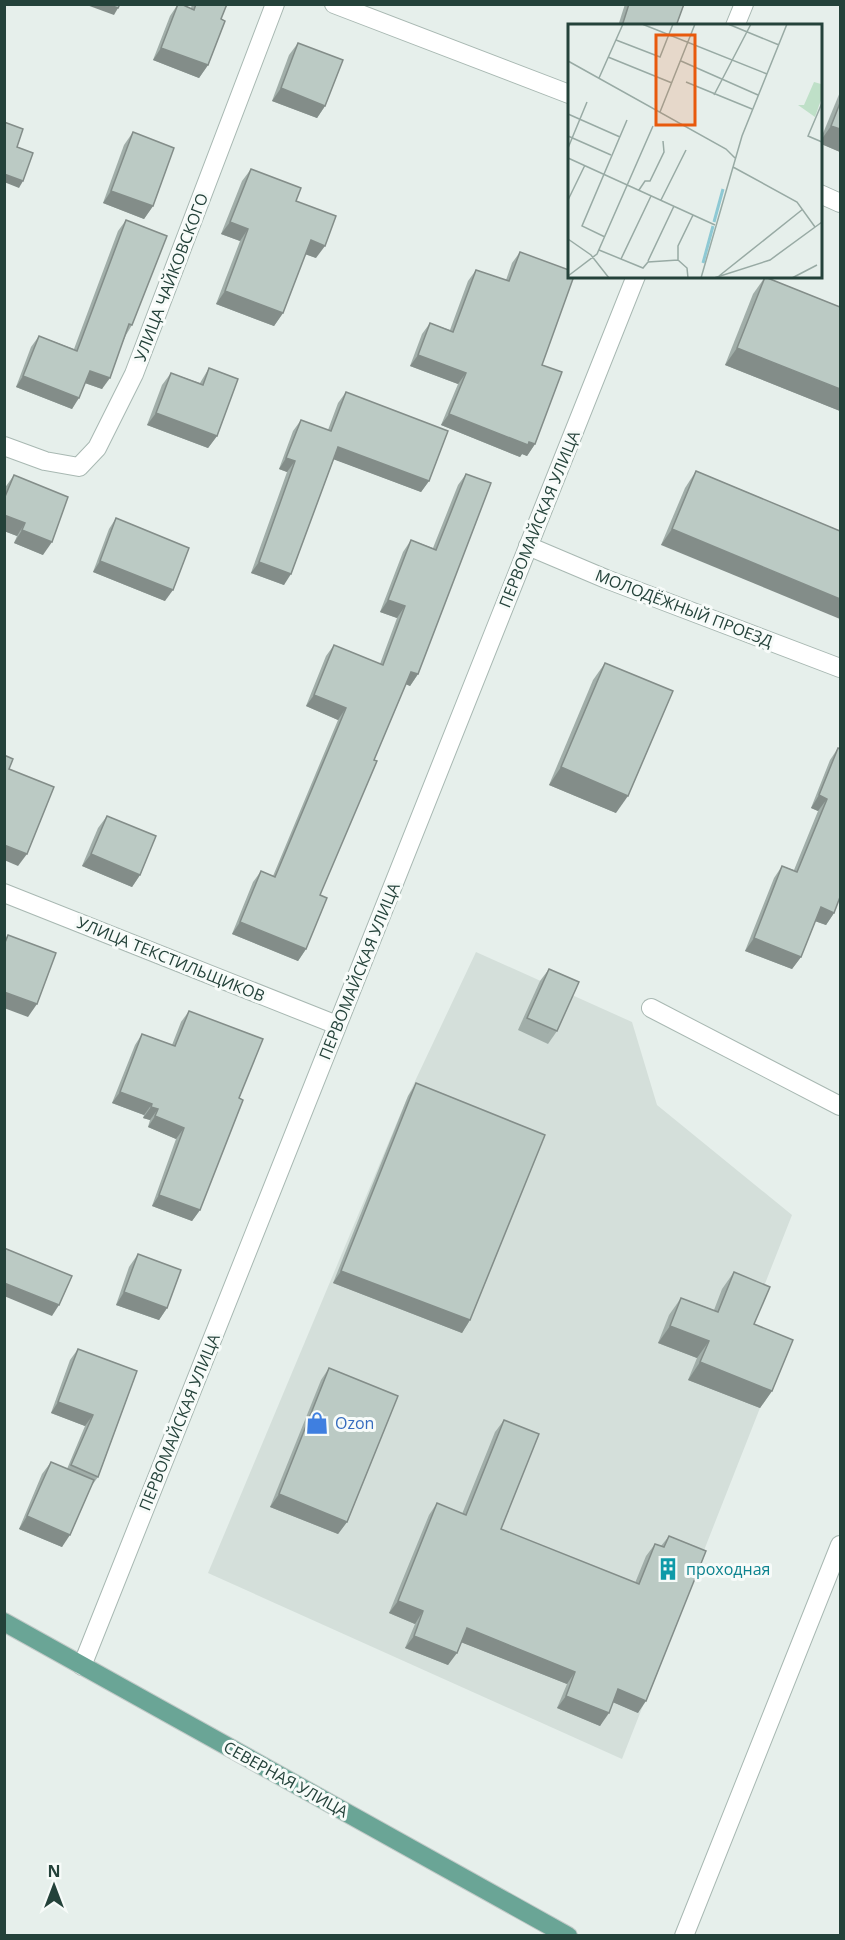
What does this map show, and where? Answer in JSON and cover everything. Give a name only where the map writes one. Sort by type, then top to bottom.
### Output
[{"type":"main road","name":"СЕВЕРНАЯ УЛИЦА","points":[[4,1622],[568,1935]]},
{"type":"street","name":"УЛИЦА ЧАЙКОВСКОГО","points":[[4,446],[45,461],[79,467],[97,448],[134,374],[274,4]]},
{"type":"street","points":[[334,4],[568,94]]},
{"type":"street","points":[[736,24],[744,4]]},
{"type":"street","points":[[821,195],[840,203]]},
{"type":"street","name":"ПЕРВОМАЙСКАЯ УЛИЦА","points":[[82,1666],[635,278]]},
{"type":"street","name":"МОЛОДЁЖНЫЙ ПРОЕЗД","points":[[528,546],[606,579],[840,668]]},
{"type":"street","name":"УЛИЦА ТЕКСТИЛЬЩИКОВ","points":[[4,893],[337,1025]]},
{"type":"street","points":[[651,1008],[840,1106]]},
{"type":"street","points":[[684,1935],[840,1545]]},
{"type":"shaded area","points":[[476,952],[632,1022],[657,1105],[792,1215],[742,1342],[780,1357],[622,1759],[208,1573],[408,1096]]},
{"type":"building","points":[[107,4],[120,4],[118,8]]},
{"type":"building","points":[[178,4],[194,10],[196,4],[227,4],[221,19],[225,21],[208,65],[161,48]]},
{"type":"building","points":[[629,4],[684,4],[677,24],[623,24]]},
{"type":"building","points":[[298,43],[343,60],[325,106],[281,88]]},
{"type":"building","points":[[840,103],[840,129],[831,126]]},
{"type":"building","points":[[4,122],[23,129],[17,147],[33,153],[23,181],[4,174]]},
{"type":"building","points":[[133,132],[174,148],[153,206],[111,191]]},
{"type":"building","points":[[251,169],[301,188],[296,201],[336,216],[325,246],[311,240],[283,313],[225,291],[248,229],[230,222]]},
{"type":"building","points":[[126,220],[167,236],[132,325],[129,324],[110,378],[90,371],[79,398],[23,376],[39,336],[77,351]]},
{"type":"building","points":[[520,252],[568,270],[568,278],[573,278],[542,365],[562,372],[535,444],[529,442],[528,445],[449,414],[466,373],[418,355],[430,323],[453,332],[476,270],[509,281]]},
{"type":"building","points":[[765,278],[768,278],[840,307],[840,389],[737,348]]},
{"type":"building","points":[[209,368],[238,379],[217,436],[156,413],[171,373],[203,385]]},
{"type":"building","points":[[346,392],[448,431],[429,481],[338,447],[291,574],[259,562],[295,461],[286,458],[301,420],[331,431]]},
{"type":"building","points":[[696,471],[840,531],[840,599],[672,529]]},
{"type":"building","points":[[466,474],[491,483],[418,674],[411,672],[374,760],[377,761],[320,895],[327,898],[306,949],[240,922],[261,871],[275,877],[346,708],[314,695],[334,645],[383,665],[405,606],[388,600],[411,540],[436,550]]},
{"type":"building","points":[[14,475],[68,497],[52,542],[22,530],[25,523],[4,515],[4,499]]},
{"type":"building","points":[[116,518],[189,548],[173,590],[100,561]]},
{"type":"building","points":[[605,663],[673,691],[628,796],[561,767]]},
{"type":"building","points":[[838,748],[840,749],[840,897],[834,913],[821,907],[801,957],[754,938],[782,866],[797,872],[827,799],[819,795]]},
{"type":"building","points":[[4,755],[13,759],[9,769],[54,787],[27,854],[4,845]]},
{"type":"building","points":[[107,816],[156,836],[140,875],[91,854]]},
{"type":"building","points":[[8,935],[56,953],[37,1004],[4,992],[4,945]]},
{"type":"building","points":[[549,969],[579,982],[557,1031],[527,1018]]},
{"type":"building","points":[[189,1011],[263,1039],[239,1098],[243,1100],[200,1210],[159,1195],[184,1128],[155,1116],[158,1109],[151,1107],[152,1104],[120,1092],[142,1034],[175,1046]]},
{"type":"building","points":[[416,1083],[545,1135],[470,1320],[341,1271]]},
{"type":"building","points":[[4,1248],[72,1276],[59,1305],[4,1283]]},
{"type":"building","points":[[138,1254],[181,1270],[167,1308],[124,1292]]},
{"type":"building","points":[[734,1272],[770,1287],[754,1324],[793,1340],[772,1391],[700,1362],[709,1341],[670,1326],[681,1298],[718,1312]]},
{"type":"building","points":[[78,1349],[137,1371],[98,1477],[71,1465],[93,1415],[58,1402]]},
{"type":"building","points":[[329,1368],[398,1396],[347,1522],[279,1494]]},
{"type":"building","points":[[504,1420],[539,1434],[501,1529],[639,1584],[655,1544],[664,1547],[669,1536],[706,1551],[646,1701],[618,1689],[609,1713],[566,1696],[575,1672],[467,1628],[457,1653],[414,1636],[423,1611],[398,1601],[437,1503],[466,1515]]},
{"type":"building","points":[[51,1462],[94,1480],[70,1535],[27,1516]]},
{"type":"place","name":"Ozon","points":[[317,1423]]},
{"type":"place","name":"проходная","points":[[668,1569]]}]
